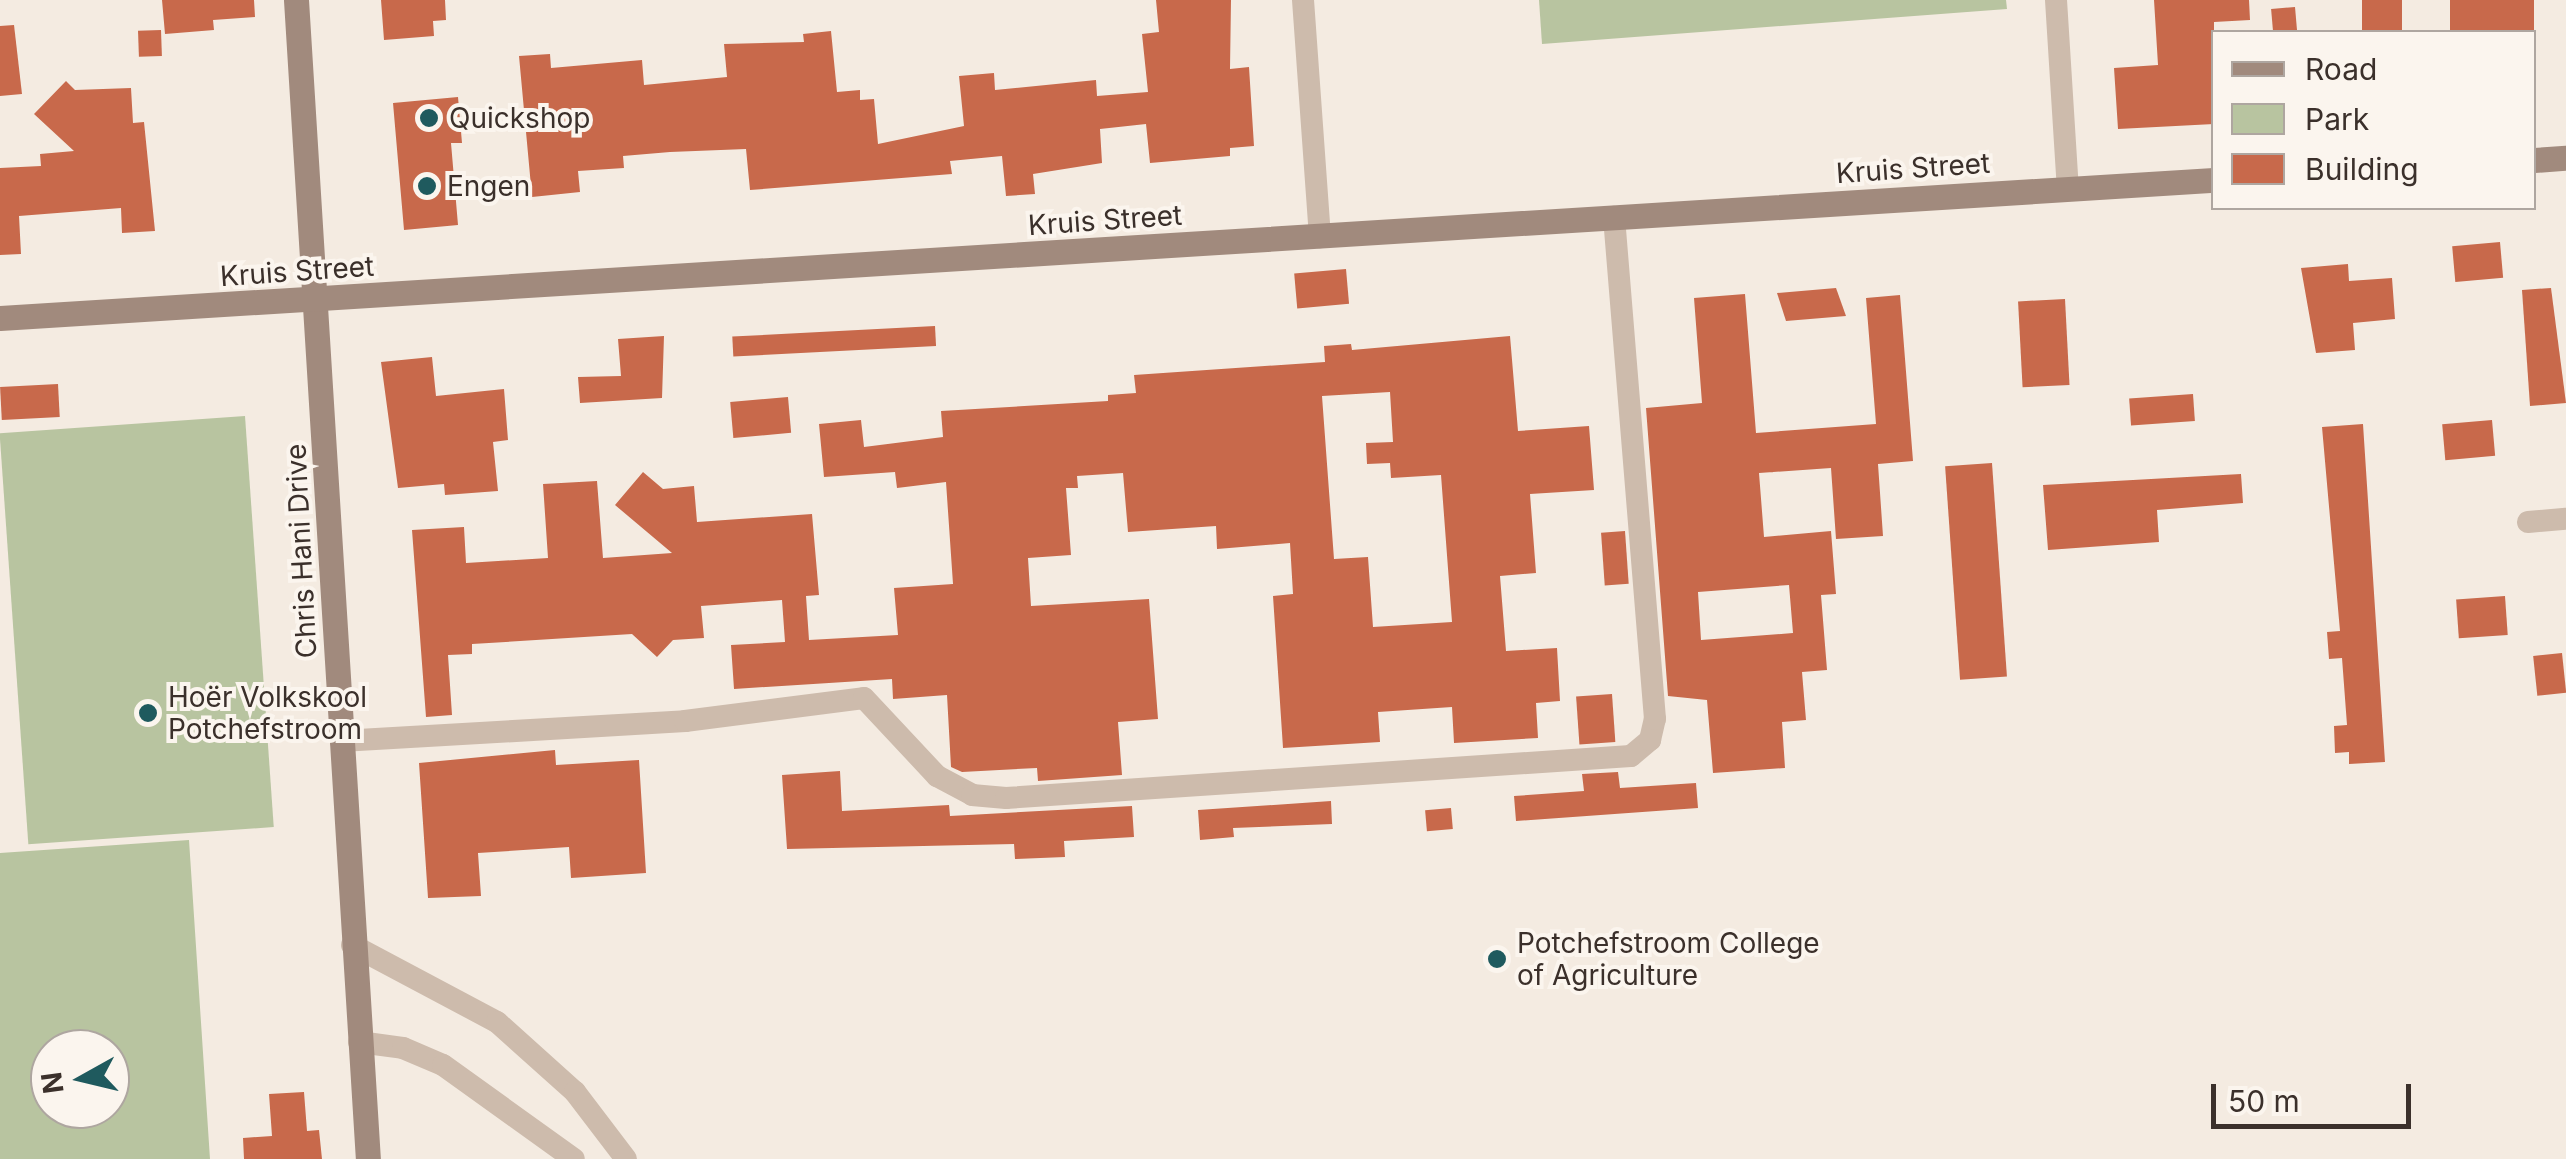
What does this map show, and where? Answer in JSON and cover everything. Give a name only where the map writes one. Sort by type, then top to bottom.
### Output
[{"type":"street","name":"Chris Hani Drive","points":[[296,0],[368,1159]]},
{"type":"street","points":[[1303,0],[1320,236]]},
{"type":"street","points":[[2056,0],[2068,189]]},
{"type":"street","points":[[2536,160],[2566,158]]},
{"type":"street","name":"Kruis Street","points":[[0,318],[2211,180]]},
{"type":"street","points":[[341,741],[685,721],[864,698],[937,776],[972,795],[1006,798],[1630,756],[1650,740],[1655,719],[1614,217]]},
{"type":"street","points":[[2528,522],[2566,520]]},
{"type":"street","points":[[352,945],[496,1022],[575,1092],[626,1159]]},
{"type":"street","points":[[359,1042],[403,1048],[443,1065],[574,1159]]},
{"type":"green space","points":[[1539,0],[2006,0],[2007,9],[1542,44]]},
{"type":"green space","points":[[245,416],[274,827],[28,844],[0,433]]},
{"type":"green space","points":[[189,840],[210,1159],[0,1159],[0,853]]},
{"type":"building","points":[[162,0],[254,0],[255,17],[213,20],[214,30],[165,34]]},
{"type":"building","points":[[381,0],[445,0],[446,20],[433,21],[434,36],[384,40]]},
{"type":"building","points":[[1156,0],[1231,0],[1230,69],[1249,67],[1254,146],[1230,148],[1230,156],[1150,163],[1146,124],[1100,129],[1102,163],[1033,174],[1035,194],[1006,196],[1002,156],[950,161],[952,174],[750,190],[746,149],[670,152],[623,156],[624,168],[578,171],[580,192],[532,197],[519,56],[550,54],[551,68],[642,60],[644,85],[727,77],[724,44],[804,42],[803,34],[831,31],[837,92],[860,90],[860,100],[874,99],[878,144],[964,126],[959,76],[994,73],[995,90],[1096,80],[1097,96],[1148,92],[1142,34],[1159,32]]},
{"type":"building","points":[[2154,0],[2249,0],[2250,20],[2214,22],[2211,30],[2211,124],[2118,129],[2114,68],[2158,65]]},
{"type":"building","points":[[2362,0],[2402,0],[2402,30],[2362,30]]},
{"type":"building","points":[[2450,0],[2534,0],[2534,30],[2450,30]]},
{"type":"building","points":[[2295,7],[2297,30],[2273,30],[2271,9]]},
{"type":"building","points":[[14,25],[22,94],[0,96],[0,26]]},
{"type":"building","points":[[161,30],[162,56],[139,57],[138,31]]},
{"type":"building","points":[[66,81],[75,90],[131,88],[133,123],[144,122],[155,231],[122,233],[121,208],[19,216],[21,254],[0,255],[0,168],[41,166],[40,154],[74,151],[34,114]]},
{"type":"building","points":[[458,97],[462,143],[451,143],[458,225],[404,230],[393,103]]},
{"type":"building","points":[[2500,242],[2503,278],[2455,282],[2452,246]]},
{"type":"building","points":[[2348,264],[2349,281],[2392,278],[2395,319],[2353,323],[2355,350],[2316,353],[2301,268]]},
{"type":"building","points":[[1346,269],[1349,304],[1297,308],[1294,274]]},
{"type":"building","points":[[1836,288],[1846,316],[1786,321],[1777,293]]},
{"type":"building","points":[[2551,288],[2566,403],[2530,406],[2522,290]]},
{"type":"building","points":[[1745,294],[1756,433],[1876,424],[1866,298],[1900,295],[1913,461],[1878,464],[1883,536],[1836,539],[1831,468],[1759,473],[1764,537],[1831,531],[1836,594],[1821,595],[1827,670],[1802,672],[1806,720],[1782,722],[1785,768],[1713,773],[1707,700],[1668,696],[1646,408],[1702,403],[1694,298]],"holes":[[[1789,585],[1793,633],[1701,640],[1698,592]]]},
{"type":"building","points":[[2065,299],[2070,385],[2023,387],[2018,301]]},
{"type":"building","points":[[935,326],[936,346],[733,357],[732,337]]},
{"type":"building","points":[[664,336],[662,398],[580,403],[578,377],[621,376],[618,339]]},
{"type":"building","points":[[1510,336],[1518,431],[1589,426],[1594,490],[1530,494],[1536,573],[1500,576],[1506,651],[1557,648],[1560,701],[1536,703],[1538,738],[1454,743],[1452,707],[1378,712],[1380,742],[1283,748],[1273,596],[1293,594],[1290,543],[1217,549],[1216,526],[1128,532],[1123,473],[1077,476],[1078,488],[1066,488],[1071,555],[1028,558],[1031,606],[1149,599],[1158,719],[1118,722],[1122,775],[1038,781],[1037,768],[962,772],[951,767],[947,695],[893,699],[892,679],[734,689],[731,645],[785,642],[782,600],[701,606],[704,638],[673,640],[657,657],[632,634],[472,644],[472,654],[448,655],[452,715],[426,717],[412,530],[464,527],[466,563],[548,558],[543,484],[597,481],[603,558],[672,553],[615,505],[643,472],[663,489],[694,486],[697,522],[812,514],[819,595],[806,596],[809,640],[898,635],[894,588],[953,584],[946,482],[897,488],[895,472],[824,477],[819,424],[861,420],[864,447],[943,437],[941,411],[1108,401],[1108,395],[1136,393],[1134,375],[1325,362],[1324,346],[1351,344],[1352,350]],"holes":[[[1390,392],[1393,442],[1366,443],[1367,464],[1390,463],[1391,478],[1441,475],[1452,622],[1373,627],[1368,557],[1334,559],[1322,396]]]},
{"type":"building","points":[[432,357],[436,396],[504,389],[508,440],[493,442],[498,491],[445,495],[444,484],[398,488],[381,362]]},
{"type":"building","points":[[58,384],[60,417],[2,420],[0,387]]},
{"type":"building","points":[[2193,394],[2195,421],[2131,425],[2129,398]]},
{"type":"building","points":[[788,397],[791,433],[733,438],[730,402]]},
{"type":"building","points":[[2492,420],[2495,456],[2445,460],[2442,424]]},
{"type":"building","points":[[2363,424],[2385,762],[2349,764],[2349,752],[2335,753],[2334,726],[2347,725],[2342,658],[2329,659],[2327,632],[2340,631],[2322,427]]},
{"type":"building","points":[[1992,463],[2007,676],[1960,680],[1945,466]]},
{"type":"building","points":[[2241,474],[2243,503],[2157,510],[2159,542],[2048,550],[2043,485]]},
{"type":"building","points":[[1625,531],[1629,584],[1605,586],[1601,533]]},
{"type":"building","points":[[2505,596],[2508,635],[2459,638],[2456,599]]},
{"type":"building","points":[[2562,653],[2566,693],[2537,696],[2533,656]]},
{"type":"building","points":[[1612,694],[1615,742],[1579,744],[1576,697]]},
{"type":"building","points":[[555,750],[556,765],[639,760],[646,873],[571,878],[569,847],[478,853],[481,896],[428,898],[419,763]]},
{"type":"building","points":[[840,771],[842,811],[949,805],[950,816],[1132,806],[1134,837],[1064,841],[1065,857],[1015,859],[1014,844],[787,849],[782,775]]},
{"type":"building","points":[[1618,772],[1620,788],[1696,783],[1698,808],[1516,821],[1514,796],[1584,791],[1582,774]]},
{"type":"building","points":[[1331,801],[1332,824],[1233,828],[1234,837],[1200,840],[1198,810]]},
{"type":"building","points":[[1451,808],[1453,829],[1427,831],[1425,810]]},
{"type":"building","points":[[304,1092],[307,1131],[319,1130],[322,1159],[244,1159],[243,1138],[272,1136],[269,1094]]},
{"type":"place","name":"Quickshop","points":[[429,118]]},
{"type":"place","name":"Engen","points":[[427,186]]},
{"type":"place","name":"Hoër Volkskool Potchefstroom","points":[[148,713]]},
{"type":"place","name":"Potchefstroom College of Agriculture","points":[[1497,959]]}]
